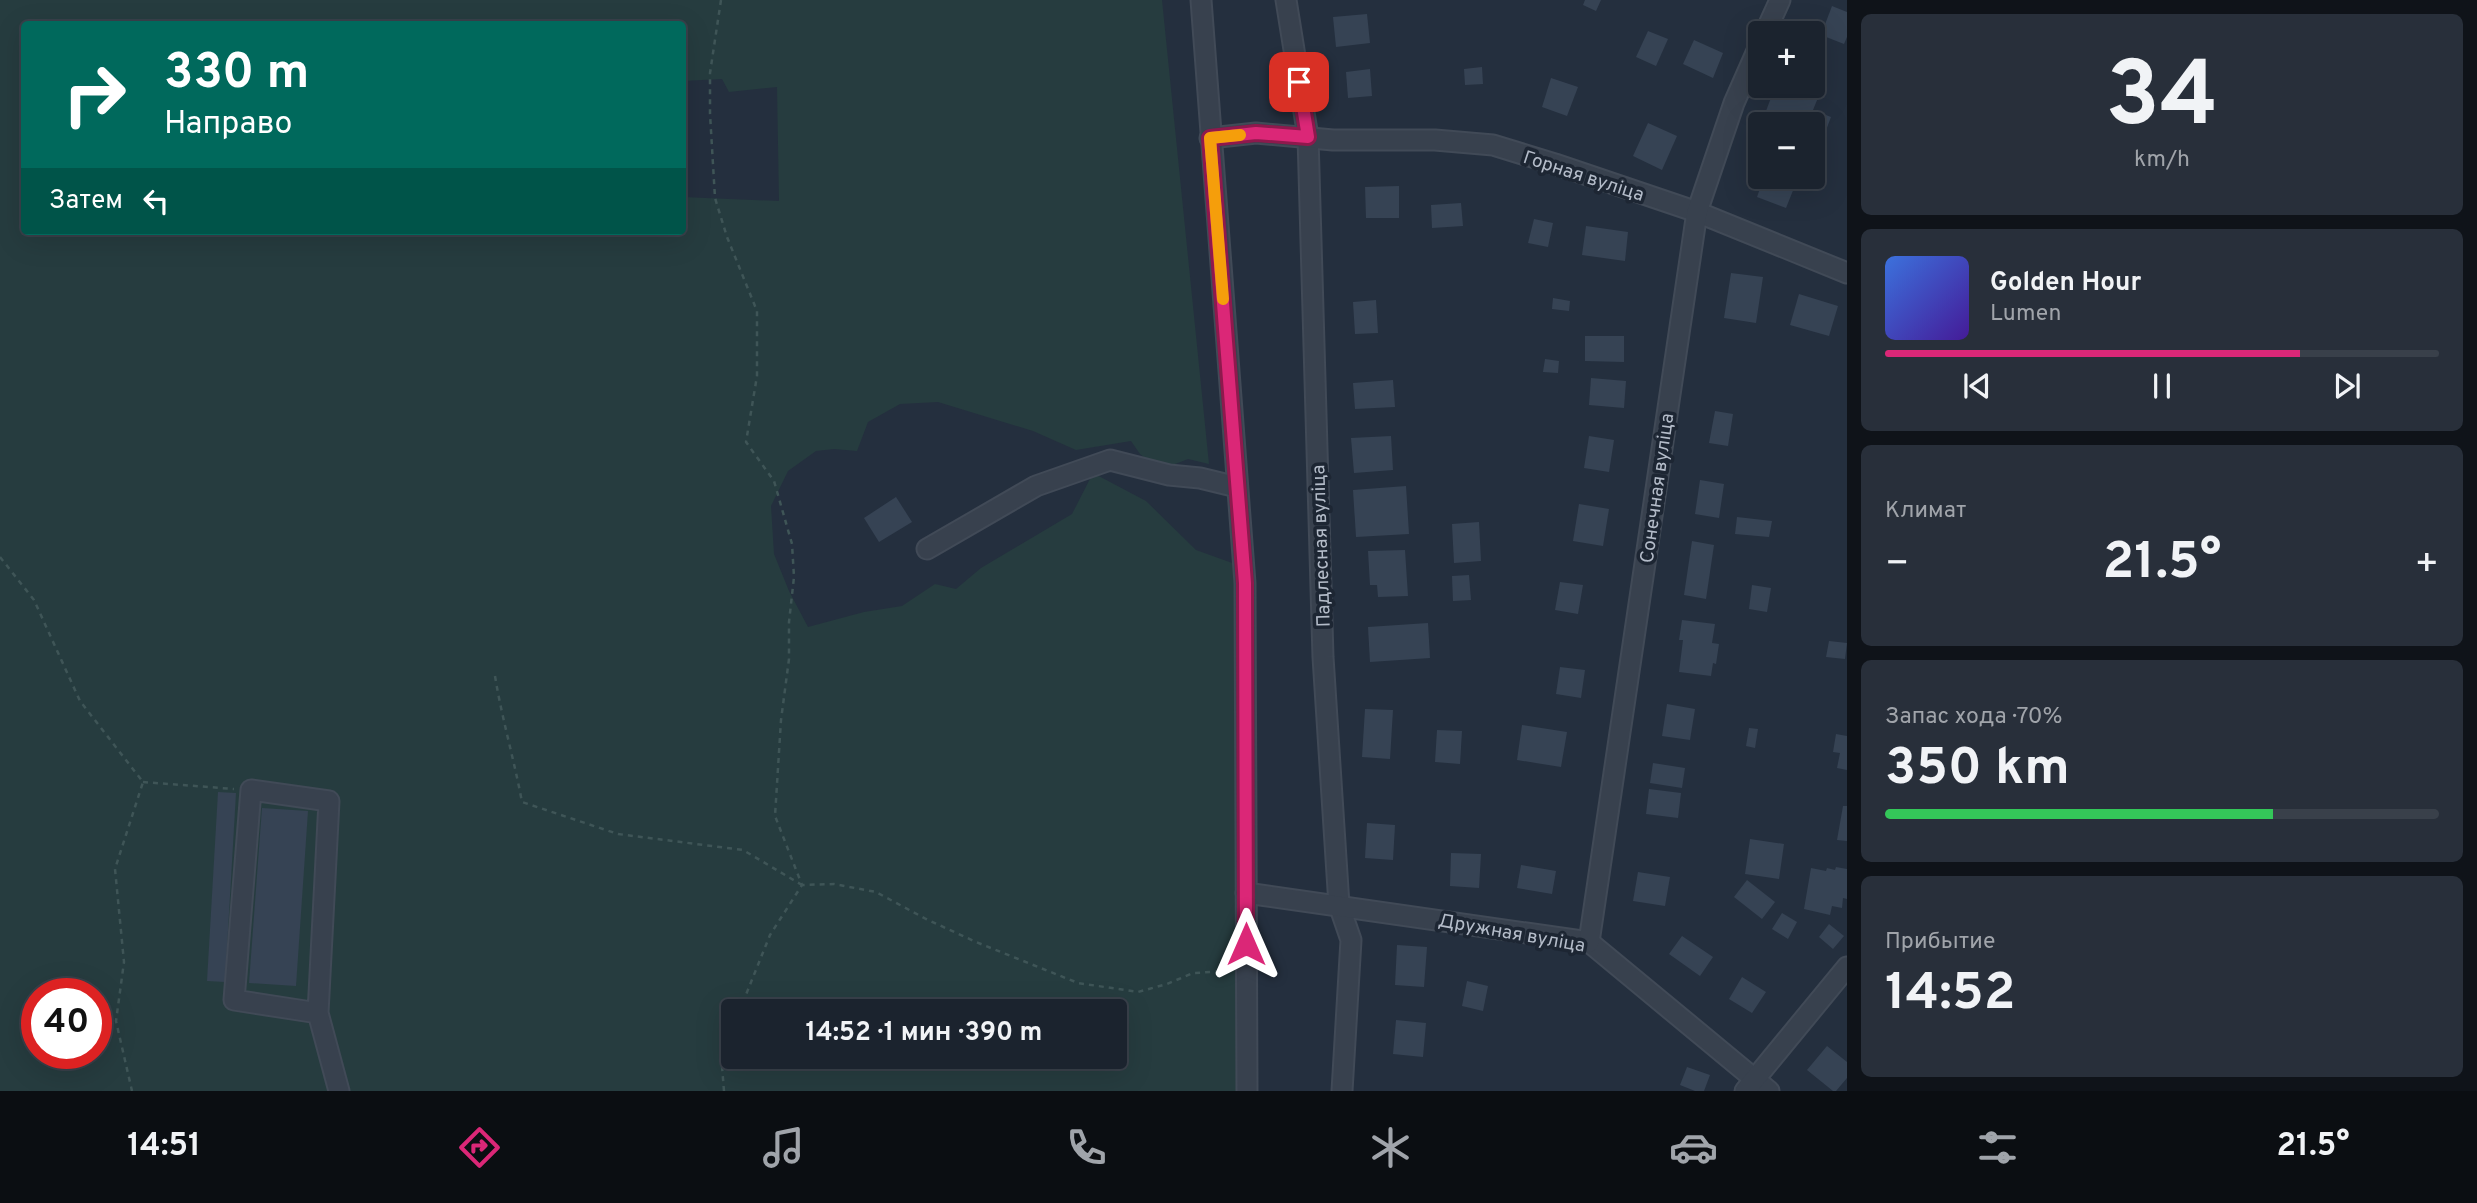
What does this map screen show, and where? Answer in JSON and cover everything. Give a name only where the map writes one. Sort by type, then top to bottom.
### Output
[{"type":"street","points":[[1201,0],[1245,583],[1247,1091]]},
{"type":"street","name":"Падлесная вуліца","points":[[1286,0],[1308,137],[1323,657],[1339,905],[1351,940],[1342,1091]]},
{"type":"street","points":[[1770,21],[1780,0]]},
{"type":"street","name":"Сонечная вуліца","points":[[1589,942],[1698,212],[1734,103],[1748,71]]},
{"type":"street","name":"Горная вуліца","points":[[1210,138],[1256,133],[1376,142],[1435,140],[1493,145],[1698,212],[1847,273]]},
{"type":"street","points":[[926,549],[1036,486],[1110,460],[1169,475],[1200,478],[1237,487]]},
{"type":"street","points":[[318,1013],[234,1000],[251,790],[329,801],[318,1013],[339,1091]]},
{"type":"street","name":"Дружная вуліца","points":[[1246,893],[1589,942],[1756,1087]]},
{"type":"street","points":[[1756,1087],[1847,967]]},
{"type":"path","points":[[721,0],[710,73],[715,198],[727,237],[757,311],[757,376],[746,442],[774,481],[792,544],[794,577],[789,622],[789,659],[780,720],[775,816],[802,885]]},
{"type":"path","points":[[0,557],[34,600],[80,701],[143,782],[251,790]]},
{"type":"path","points":[[495,676],[522,802],[618,834],[743,850],[802,885],[834,884],[876,892],[976,942],[1078,983],[1138,992],[1193,973],[1246,970]]},
{"type":"path","points":[[132,1091],[116,1021],[124,962],[115,869],[143,782]]},
{"type":"path","points":[[744,999],[770,935],[802,885]]},
{"type":"path","points":[[722,1069],[724,1091]]},
{"type":"green space","points":[[0,0],[1162,0],[1209,464],[1188,459],[1160,470],[1140,454],[1131,441],[1076,450],[1033,431],[938,402],[900,404],[868,422],[857,451],[816,451],[788,471],[771,506],[774,554],[808,627],[864,612],[902,606],[935,584],[956,589],[981,568],[1072,514],[1093,473],[1146,501],[1196,550],[1235,564],[1237,1091],[0,1091]]},
{"type":"building","points":[[1585,0],[1601,0],[1596,11],[1583,5]]},
{"type":"building","points":[[1832,6],[1847,12],[1847,37],[1844,44],[1825,37],[1825,24]]},
{"type":"building","points":[[1367,14],[1370,43],[1336,47],[1333,17]]},
{"type":"building","points":[[1648,31],[1668,39],[1656,66],[1636,57]]},
{"type":"building","points":[[1694,40],[1723,53],[1713,78],[1683,64]]},
{"type":"building","points":[[1482,67],[1483,84],[1465,85],[1464,69]]},
{"type":"building","points":[[1370,69],[1372,96],[1348,98],[1346,72]]},
{"type":"building","points":[[1551,78],[1578,87],[1567,116],[1542,107]]},
{"type":"building","points":[[1771,98],[1818,98],[1813,110],[1818,112],[1766,111]]},
{"type":"building","points":[[1825,115],[1831,117],[1825,133]]},
{"type":"building","points":[[1648,123],[1677,136],[1662,170],[1633,156]]},
{"type":"building","points":[[1399,186],[1399,218],[1366,218],[1365,187]]},
{"type":"building","points":[[1760,189],[1794,189],[1786,208],[1757,197]]},
{"type":"building","points":[[1461,203],[1463,226],[1432,228],[1431,205]]},
{"type":"building","points":[[1534,219],[1553,223],[1548,247],[1528,243]]},
{"type":"building","points":[[1586,226],[1628,232],[1625,261],[1582,255]]},
{"type":"building","points":[[1731,273],[1763,277],[1756,323],[1724,318]]},
{"type":"building","points":[[1799,294],[1838,306],[1829,336],[1790,325]]},
{"type":"building","points":[[1553,298],[1570,301],[1569,311],[1552,309]]},
{"type":"building","points":[[1376,300],[1378,333],[1355,334],[1353,302]]},
{"type":"building","points":[[1585,336],[1624,336],[1624,362],[1585,361]]},
{"type":"building","points":[[1545,359],[1559,361],[1558,373],[1543,372]]},
{"type":"building","points":[[1591,378],[1626,381],[1624,408],[1589,405]]},
{"type":"building","points":[[1393,380],[1395,407],[1355,409],[1353,383]]},
{"type":"building","points":[[1715,411],[1733,414],[1728,446],[1709,443]]},
{"type":"building","points":[[1391,436],[1393,470],[1354,473],[1351,438]]},
{"type":"building","points":[[1589,436],[1614,440],[1609,472],[1584,468]]},
{"type":"building","points":[[1700,480],[1724,484],[1719,518],[1695,514]]},
{"type":"building","points":[[1406,486],[1409,534],[1356,537],[1353,490]]},
{"type":"building","points":[[896,497],[912,522],[879,542],[864,518]]},
{"type":"building","points":[[1579,504],[1609,509],[1603,546],[1573,541]]},
{"type":"building","points":[[1737,517],[1772,521],[1769,537],[1735,534]]},
{"type":"building","points":[[1479,522],[1481,561],[1454,563],[1452,524]]},
{"type":"building","points":[[1692,541],[1714,545],[1706,599],[1684,595]]},
{"type":"building","points":[[1405,550],[1408,596],[1378,597],[1377,585],[1370,585],[1368,551]]},
{"type":"building","points":[[1469,575],[1471,600],[1453,601],[1452,576]]},
{"type":"building","points":[[1560,582],[1583,585],[1578,614],[1555,610]]},
{"type":"building","points":[[1752,585],[1771,588],[1767,612],[1749,609]]},
{"type":"building","points":[[1682,620],[1715,624],[1712,643],[1719,644],[1711,676],[1679,672],[1683,640],[1679,640]]},
{"type":"building","points":[[1428,623],[1430,658],[1370,662],[1368,627]]},
{"type":"building","points":[[1829,641],[1847,643],[1845,659],[1826,657]]},
{"type":"building","points":[[1560,667],[1585,670],[1581,698],[1556,694]]},
{"type":"building","points":[[1667,704],[1695,709],[1690,740],[1662,736]]},
{"type":"building","points":[[1365,709],[1393,710],[1390,759],[1362,757]]},
{"type":"building","points":[[1522,725],[1567,732],[1561,767],[1517,760]]},
{"type":"building","points":[[1749,728],[1758,729],[1755,748],[1746,746]]},
{"type":"building","points":[[1437,730],[1462,731],[1460,764],[1435,762]]},
{"type":"building","points":[[1836,734],[1847,736],[1847,770],[1837,768],[1840,753],[1833,752]]},
{"type":"building","points":[[1653,763],[1685,768],[1682,788],[1650,783]]},
{"type":"building","points":[[1649,789],[1681,793],[1678,818],[1646,814]]},
{"type":"building","points":[[218,792],[236,793],[225,982],[207,981]]},
{"type":"building","points":[[1843,806],[1847,806],[1847,841],[1837,840]]},
{"type":"building","points":[[262,808],[308,811],[296,986],[249,983]]},
{"type":"building","points":[[1367,823],[1395,825],[1393,860],[1365,858]]},
{"type":"building","points":[[1750,839],[1784,844],[1779,879],[1745,874]]},
{"type":"building","points":[[1451,853],[1481,854],[1479,888],[1450,886]]},
{"type":"building","points":[[1521,865],[1556,871],[1552,894],[1517,888]]},
{"type":"building","points":[[1836,867],[1847,869],[1847,899],[1843,898],[1842,908],[1832,906],[1830,915],[1804,909],[1811,868],[1826,871],[1827,868],[1835,870]]},
{"type":"building","points":[[1638,872],[1670,877],[1665,906],[1633,901]]},
{"type":"building","points":[[1747,880],[1775,902],[1762,919],[1734,897]]},
{"type":"building","points":[[1782,913],[1797,922],[1788,939],[1772,929]]},
{"type":"building","points":[[1829,924],[1844,936],[1833,949],[1819,937]]},
{"type":"building","points":[[1682,936],[1713,957],[1700,976],[1669,954]]},
{"type":"building","points":[[1397,945],[1427,947],[1424,987],[1395,985]]},
{"type":"building","points":[[1742,977],[1766,992],[1752,1013],[1729,999]]},
{"type":"building","points":[[1467,981],[1488,986],[1483,1011],[1462,1006]]},
{"type":"building","points":[[1396,1020],[1426,1023],[1423,1057],[1393,1054]]},
{"type":"building","points":[[1827,1046],[1847,1062],[1847,1078],[1836,1091],[1807,1070]]},
{"type":"building","points":[[1687,1067],[1710,1075],[1704,1091],[1695,1091],[1680,1085]]},
{"type":"slow traffic","points":[[1223,299],[1210,138],[1240,135]]},
{"type":"route","points":[[1246,944],[1245,583],[1210,138],[1256,133],[1308,137],[1299,82]]}]
